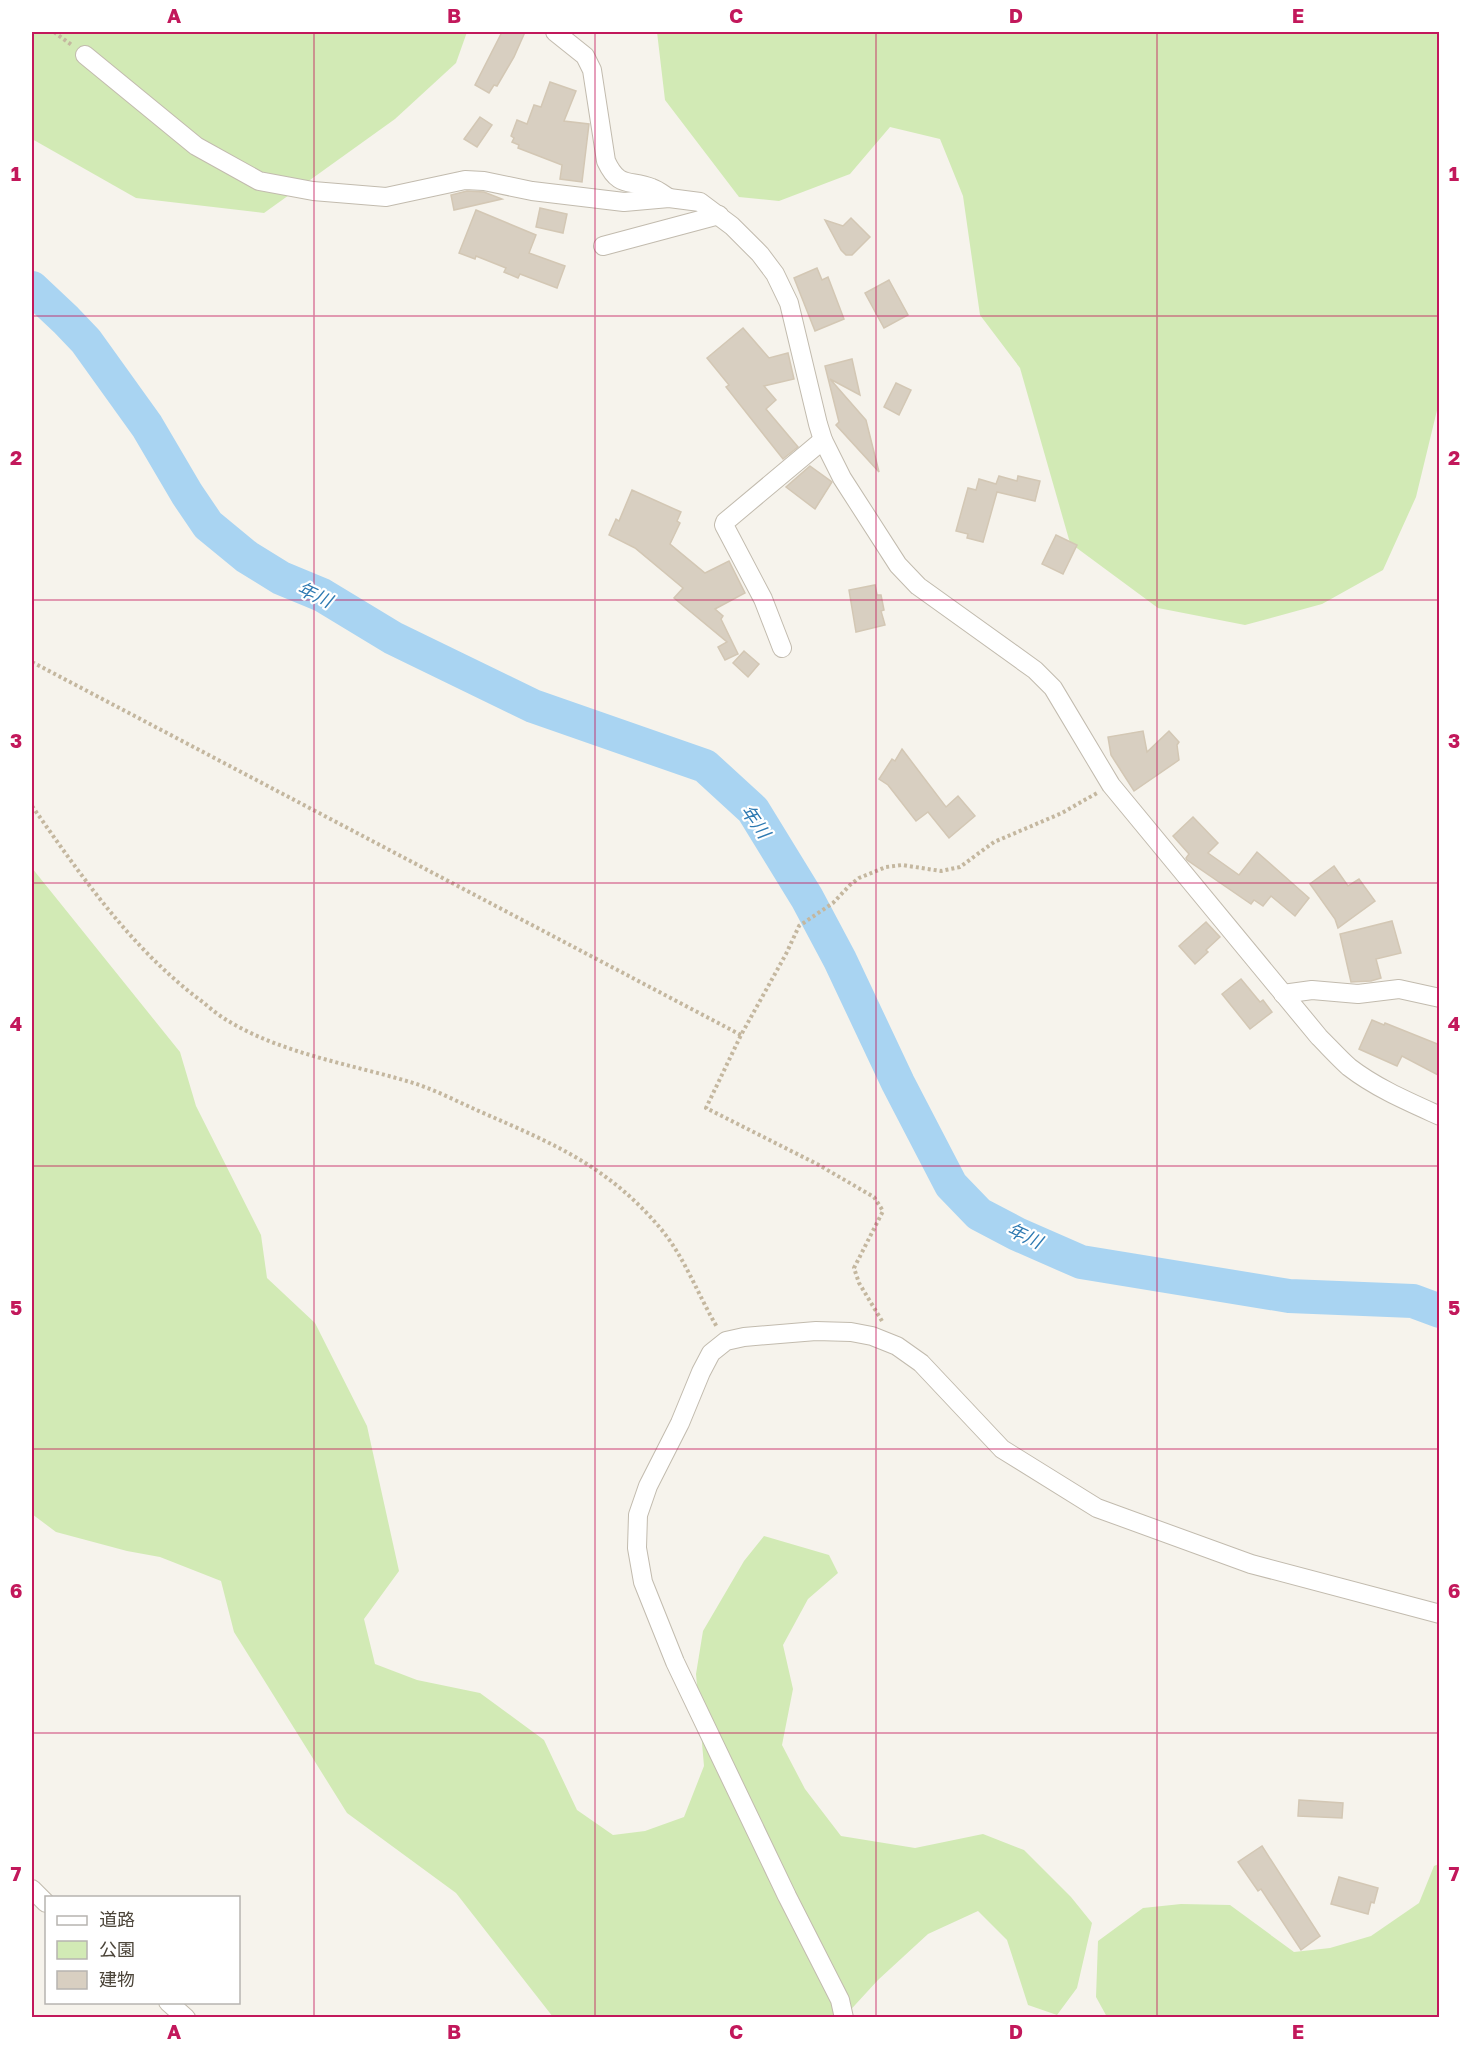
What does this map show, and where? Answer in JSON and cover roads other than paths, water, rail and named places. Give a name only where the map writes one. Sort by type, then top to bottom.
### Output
[{"type":"street","points":[[555,32],[585,56],[592,70],[606,161],[611,172],[618,180],[627,184],[652,188],[669,198]]},
{"type":"street","points":[[85,55],[196,146],[259,181],[313,191],[386,197],[465,180],[484,181],[624,202],[669,198],[700,202],[719,215],[760,254],[775,274],[789,303],[823,440],[842,478],[898,565],[918,586],[1035,670],[1053,687],[1111,785],[1319,1037],[1350,1067],[1398,1096],[1440,1116]]},
{"type":"street","points":[[603,246],[719,215]]},
{"type":"street","points":[[782,648],[763,598],[724,522],[823,440]]},
{"type":"street","points":[[1283,994],[1312,990],[1358,994],[1399,989],[1440,998]]},
{"type":"street","points":[[844,2018],[840,2000],[787,1896],[675,1662],[643,1582],[637,1548],[638,1515],[648,1486],[680,1423],[711,1353],[726,1341],[744,1337],[816,1331],[850,1332],[872,1336],[897,1346],[921,1363],[1002,1449],[1097,1508],[1251,1564],[1440,1614]]},
{"type":"street","points":[[32,1889],[45,1902]]},
{"type":"street","points":[[170,2004],[186,2018]]},
{"type":"waterway","name":"年川","points":[[32,288],[86,341],[147,426],[208,525],[247,557],[281,578],[322,595],[393,638],[533,706],[705,766],[753,810],[807,898],[840,960],[898,1083],[951,1185],[979,1214],[1017,1234],[1081,1262],[1289,1296],[1413,1301],[1440,1311]]}]
